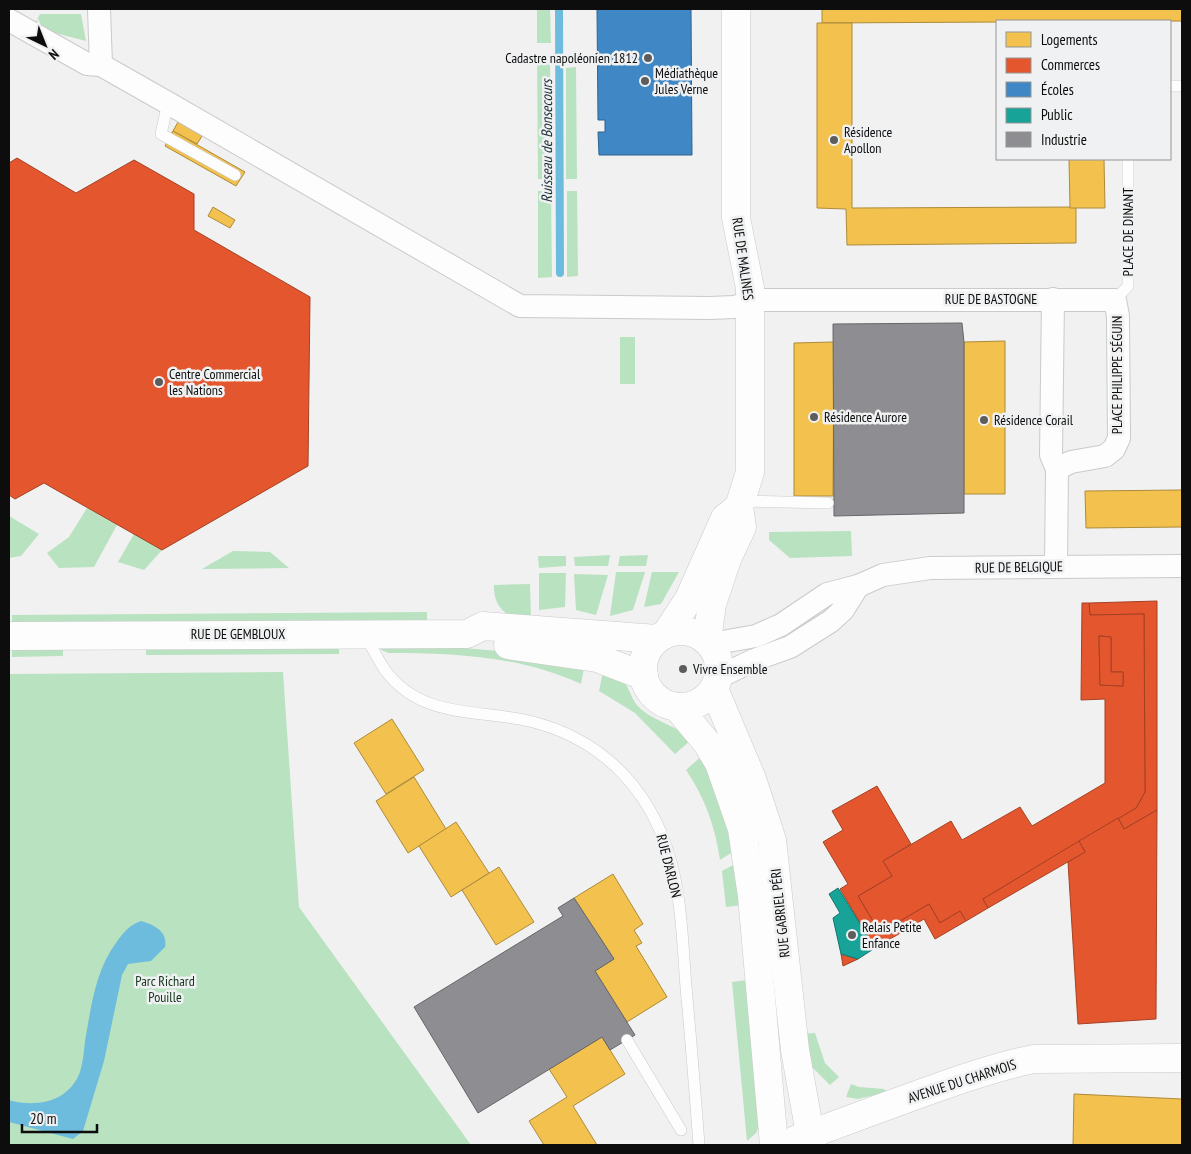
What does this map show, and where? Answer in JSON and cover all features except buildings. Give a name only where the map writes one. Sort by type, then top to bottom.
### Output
[{"type":"street","points":[[99,9],[101,66]]},
{"type":"street","name":"RUE DE MALINES","points":[[709,642],[712,604],[727,560],[742,527],[740,504],[750,472],[750,288],[736,218],[736,9]]},
{"type":"street","name":"RUE DE BASTOGNE","points":[[9,20],[87,64],[101,66],[168,102],[520,306],[702,308],[734,307],[763,300],[1054,299],[1051,455],[1056,469],[1056,567]]},
{"type":"street","name":"PLACE PHILIPPE SÉGUIN","points":[[1054,299],[1116,300],[1118,316],[1119,438],[1114,449],[1105,456],[1071,462],[1056,469]]},
{"type":"street","name":"RUE DE MALINES","points":[[662,636],[689,598],[725,518],[740,504]]},
{"type":"street","name":"RUE DE BELGIQUE","points":[[709,642],[756,636],[782,626],[827,594],[858,586],[883,575],[930,568],[1182,566]]},
{"type":"street","points":[[717,683],[720,666],[717,654],[709,642],[687,631],[662,636],[645,656],[644,676],[647,686],[659,701],[677,707],[698,704],[717,683],[754,660],[790,647],[831,621],[843,610],[858,586]]},
{"type":"street","name":"RUE DE GEMBLOUX","points":[[9,636],[467,634],[482,626],[662,636]]},
{"type":"street","name":"RUE DE GEMBLOUX","points":[[467,634],[481,642],[597,658],[644,676]]},
{"type":"street","name":"RUE GABRIEL PÉRI","points":[[717,683],[772,840],[795,1050],[812,1139]]},
{"type":"street","name":"RUE GABRIEL PÉRI","points":[[677,707],[720,763],[742,829],[752,896],[774,1145]]},
{"type":"street","name":"AVENUE DU CHARMOIS","points":[[780,1145],[812,1139],[838,1122],[946,1084],[1020,1062],[1034,1059],[1182,1058]]},
{"type":"lane","points":[[168,102],[161,134],[235,175]]},
{"type":"lane","name":"PLACE DE DINANT","points":[[1116,300],[1128,286],[1128,160]]},
{"type":"lane","points":[[740,504],[828,503]]},
{"type":"lane","name":"RUE D'ARLON","points":[[364,633],[385,670],[412,697],[430,705],[529,721],[586,742],[602,753],[636,788],[658,826],[674,875],[681,923],[699,1145]]},
{"type":"lane","points":[[627,1040],[681,1130]]},
{"type":"green space","points":[[537,9],[550,9],[551,43],[537,43]]},
{"type":"green space","points":[[40,14],[81,14],[86,41],[51,32],[35,23]]},
{"type":"green space","points":[[537,55],[550,56],[551,179],[538,179]]},
{"type":"green space","points":[[576,67],[577,179],[566,179],[566,68]]},
{"type":"green space","points":[[538,191],[551,191],[552,277],[538,278]]},
{"type":"green space","points":[[567,191],[577,191],[578,276],[567,277]]},
{"type":"green space","points":[[620,337],[635,337],[635,384],[620,384]]},
{"type":"green space","points":[[87,508],[117,525],[94,567],[59,568],[47,553],[69,537]]},
{"type":"green space","points":[[9,516],[39,534],[21,556],[9,558]]},
{"type":"green space","points":[[851,531],[852,556],[790,558],[769,540],[769,532]]},
{"type":"green space","points":[[134,534],[162,550],[144,570],[118,562]]},
{"type":"green space","points":[[233,551],[270,552],[289,568],[202,569]]},
{"type":"green space","points":[[610,555],[608,566],[575,566],[574,557]]},
{"type":"green space","points":[[648,555],[646,566],[618,566],[620,556]]},
{"type":"green space","points":[[538,556],[566,556],[566,566],[539,568]]},
{"type":"green space","points":[[616,572],[645,572],[633,610],[610,616]]},
{"type":"green space","points":[[652,572],[679,572],[661,604],[644,607]]},
{"type":"green space","points":[[539,573],[566,573],[565,607],[539,610]]},
{"type":"green space","points":[[574,574],[608,575],[596,615],[576,610]]},
{"type":"green space","points":[[530,584],[531,620],[516,618],[499,607],[494,593],[494,585]]},
{"type":"green space","points":[[427,612],[427,621],[12,624],[12,615]]},
{"type":"green space","points":[[339,645],[339,654],[146,655],[146,646]]},
{"type":"green space","points":[[440,646],[499,651],[585,663],[581,684],[535,667],[511,662],[463,655],[389,653],[381,650],[381,647]]},
{"type":"green space","points":[[12,647],[63,647],[63,656],[12,657]]},
{"type":"green space","points":[[604,667],[623,681],[634,701],[642,710],[692,739],[675,754],[635,713],[599,691]]},
{"type":"green space","name":"Parc Richard Pouille","points":[[283,672],[299,907],[471,1145],[9,1145],[9,674]]},
{"type":"green space","points":[[704,754],[736,850],[720,860],[708,813],[699,791],[686,770]]},
{"type":"green space","points":[[737,863],[741,905],[726,907],[722,871]]},
{"type":"green space","points":[[747,980],[760,1124],[756,1133],[747,1141],[732,982]]},
{"type":"green space","points":[[815,1033],[825,1063],[839,1077],[830,1085],[811,1066],[799,1034]]},
{"type":"green space","points":[[851,1084],[859,1087],[884,1089],[887,1092],[858,1099],[846,1097]]},
{"type":"water","points":[[141,921],[151,924],[162,933],[165,947],[151,961],[128,964],[122,975],[104,1061],[83,1131],[73,1139],[9,1122],[9,1100],[40,1103],[51,1100],[68,1090],[75,1082],[81,1068],[92,1003],[103,965],[124,933]]},
{"type":"waterway","name":"Ruisseau de Bonsecours","points":[[559,9],[560,273]]},
{"type":"place","name":"Cadastre napoléonien 1812","points":[[648,58]]},
{"type":"place","name":"Médiathèque Jules Verne","points":[[645,81]]},
{"type":"place","name":"Résidence Apollon","points":[[834,140]]},
{"type":"place","name":"Centre Commercial les Nations","points":[[159,382]]},
{"type":"place","name":"Résidence Aurore","points":[[814,417]]},
{"type":"place","name":"Résidence Corail","points":[[984,420]]},
{"type":"place","name":"Vivre Ensemble","points":[[683,669]]},
{"type":"place","name":"Relais Petite Enfance","points":[[852,935]]}]
